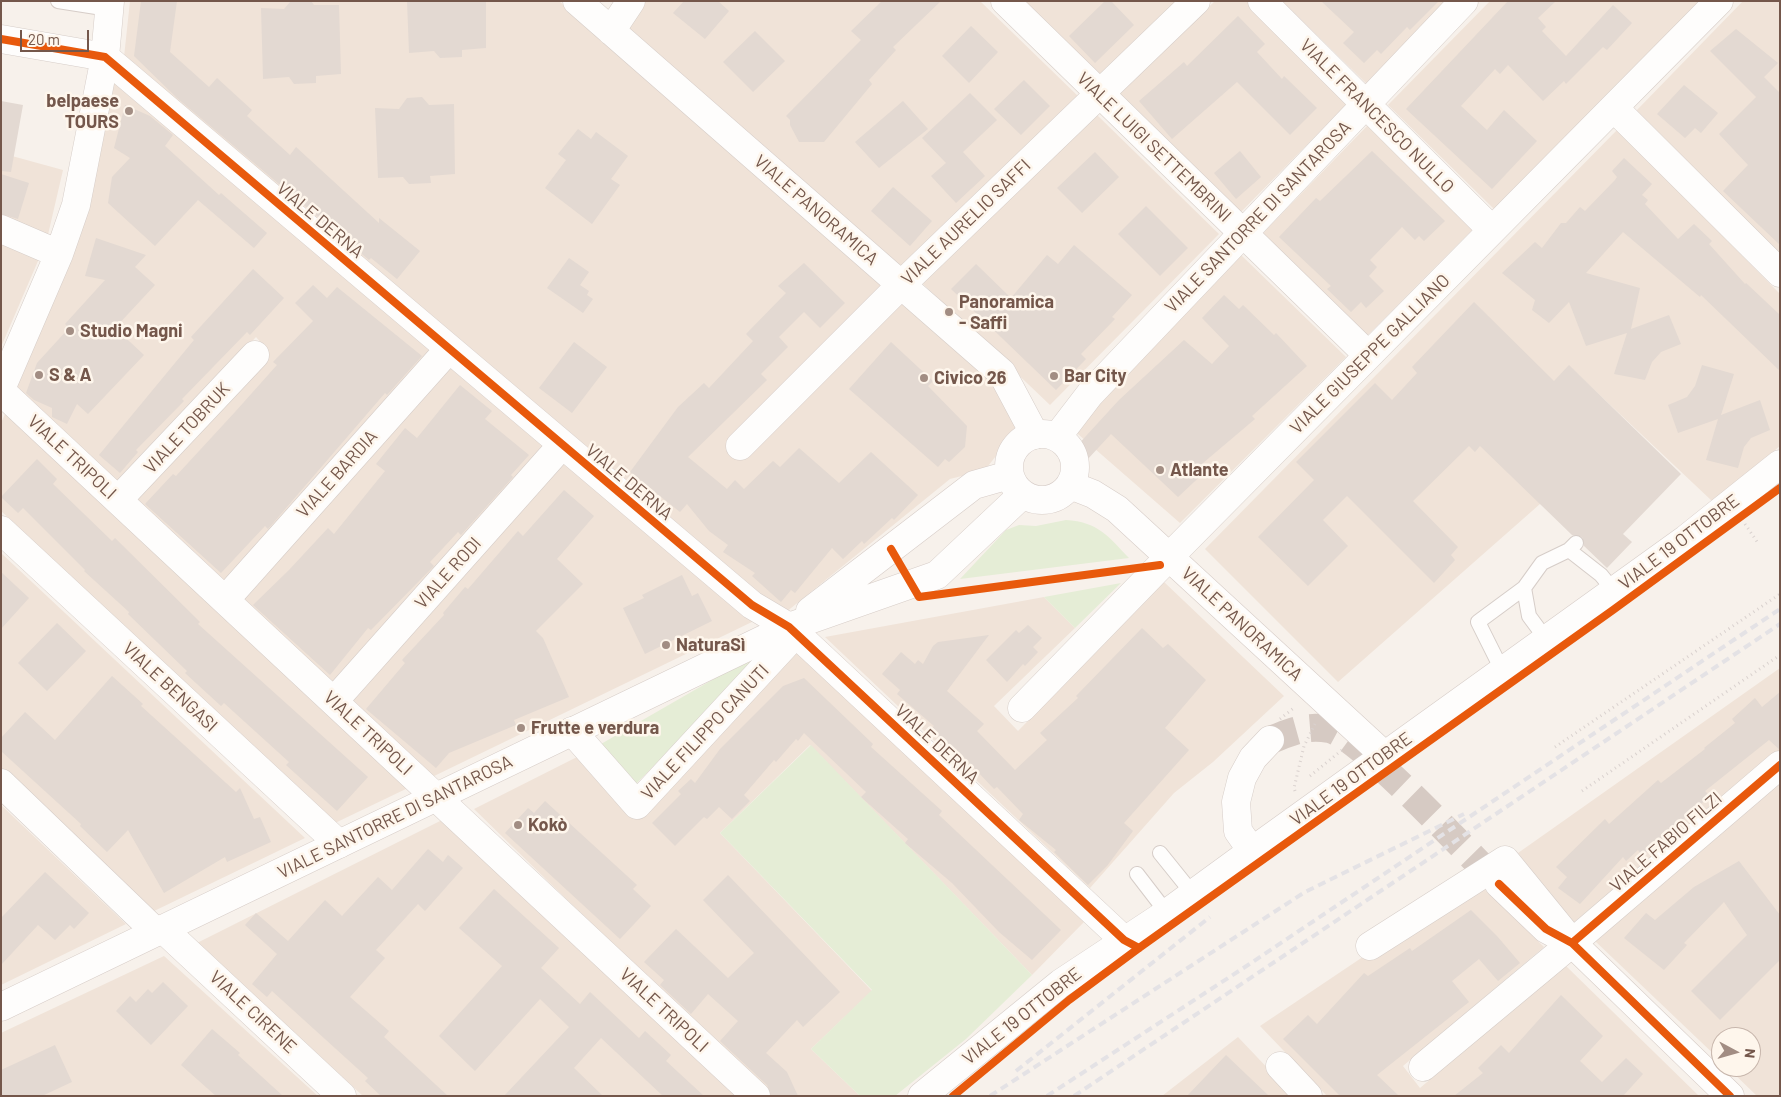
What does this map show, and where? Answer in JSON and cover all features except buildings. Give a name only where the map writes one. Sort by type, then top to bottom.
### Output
[{"type":"street","name":"VIALE PANORAMICA","points":[[577,1],[1002,373],[1046,436]]},
{"type":"street","points":[[611,31],[631,1]]},
{"type":"street","name":"VIALE LUIGI SETTEMBRINI","points":[[1005,1],[1368,355]]},
{"type":"street","name":"VIALE AURELIO SAFFI","points":[[740,446],[901,284],[1196,1]]},
{"type":"street","name":"VIALE FRANCESCO NULLO","points":[[1262,1],[1492,230]]},
{"type":"street","name":"VIALE SANTORRE DI SANTAROSA","points":[[1046,436],[1090,394],[1464,1]]},
{"type":"street","name":"VIALE GIUSEPPE GALLIANO","points":[[1022,708],[1169,556],[1719,1]]},
{"type":"street","points":[[2,387],[59,254],[76,205],[105,57],[110,5]]},
{"type":"street","points":[[1,39],[105,57]]},
{"type":"street","name":"VIALE DERNA","points":[[105,57],[752,606],[789,626],[1124,940]]},
{"type":"street","points":[[1614,108],[1780,273]]},
{"type":"street","points":[[1,229],[59,254]]},
{"type":"street","name":"VIALE BARDIA","points":[[225,600],[449,349]]},
{"type":"street","name":"VIALE TOBRUK","points":[[118,500],[255,355]]},
{"type":"street","name":"VIALE TRIPOLI","points":[[2,387],[118,500],[756,1096]]},
{"type":"street","points":[[1046,436],[1070,449],[1075,468],[1070,485],[1062,493],[1046,500],[1038,500],[1016,485],[1010,459],[1014,450],[1024,440],[1046,436]]},
{"type":"street","name":"VIALE RODI","points":[[334,701],[562,445]]},
{"type":"street","name":"VIALE 19 OTTOBRE","points":[[922,1096],[1061,983],[1167,913],[1252,851],[1301,799],[1384,755],[1686,539],[1780,464]]},
{"type":"street","name":"VIALE SANTORRE DI SANTAROSA","points":[[789,626],[974,485],[1016,485]]},
{"type":"street","name":"VIALE SANTORRE DI SANTAROSA","points":[[1,1007],[789,626],[937,574],[1016,485]]},
{"type":"street","name":"VIALE PANORAMICA","points":[[1070,485],[1093,494],[1117,509],[1384,755]]},
{"type":"street","name":"VIALE BENGASI","points":[[1,530],[339,844]]},
{"type":"street","name":"VIALE FILIPPO CANUTI","points":[[572,731],[637,805],[786,644],[789,626]]},
{"type":"street","points":[[1252,851],[1238,831],[1236,802],[1242,778],[1270,740]]},
{"type":"street","name":"VIALE FABIO FILZI","points":[[1423,1067],[1572,943],[1780,765]]},
{"type":"street","name":"VIALE CIRENE","points":[[1,783],[159,931],[342,1096]]},
{"type":"street","points":[[1370,946],[1505,860],[1572,943],[1730,1096]]},
{"type":"street","points":[[1499,884],[1546,929],[1572,943]]},
{"type":"street","points":[[1280,1066],[1308,1096]]},
{"type":"lane","points":[[58,1],[110,5]]},
{"type":"lane","points":[[1502,670],[1478,622],[1524,588],[1542,563],[1572,547],[1601,575],[1614,591]]},
{"type":"lane","points":[[1524,588],[1529,616],[1546,639]]},
{"type":"lane","points":[[1160,853],[1193,894]]},
{"type":"lane","points":[[1137,874],[1167,913]]},
{"type":"path","points":[[1555,747],[1780,594]]},
{"type":"path","points":[[1582,791],[1780,655]]},
{"type":"path","points":[[1301,799],[1304,746],[1326,702]]},
{"type":"path","points":[[1308,777],[1345,748]]},
{"type":"path","points":[[1301,783],[1301,799]]},
{"type":"shaded area","points":[[130,1],[559,1],[993,381],[1017,429],[985,470],[950,479],[780,617],[124,57]]},
{"type":"shaded area","points":[[646,1],[980,1],[1081,99],[903,268],[628,28]]},
{"type":"shaded area","points":[[1022,1],[1183,1],[1101,79]]},
{"type":"shaded area","points":[[1215,1],[1247,1],[1349,102],[1239,214],[1117,95]]},
{"type":"shaded area","points":[[1282,1],[1449,1],[1367,84]]},
{"type":"shaded area","points":[[1490,1],[1702,1],[1494,209],[1388,105]]},
{"type":"shaded area","points":[[1743,1],[1780,1],[1780,254],[1636,111]]},
{"type":"shaded area","points":[[115,78],[436,349],[223,585],[129,497],[268,351],[256,337],[116,485],[15,391]]},
{"type":"shaded area","points":[[1097,115],[1219,234],[1050,405],[921,282]]},
{"type":"shaded area","points":[[1370,123],[1475,227],[1366,337],[1261,235]]},
{"type":"shaded area","points":[[1618,129],[1780,294],[1780,446],[1712,501],[1569,366],[1540,504],[1338,682],[1205,549]]},
{"type":"shaded area","points":[[1,153],[63,170],[47,239],[1,219]]},
{"type":"shaded area","points":[[1,237],[41,254],[1,347]]},
{"type":"shaded area","points":[[1241,255],[1346,357],[1180,523],[1071,428]]},
{"type":"shaded area","points":[[453,363],[549,444],[333,686],[237,598]]},
{"type":"shaded area","points":[[5,414],[410,787],[335,823],[1,511],[1,423]]},
{"type":"shaded area","points":[[565,458],[756,620],[430,778],[346,699]]},
{"type":"shaded area","points":[[1,553],[305,838],[150,913],[1,769]]},
{"type":"shaded area","points":[[1164,582],[1284,696],[1213,762],[1174,793],[1090,888],[825,637],[1044,597],[1075,628],[994,706],[1018,731]]},
{"type":"shaded area","points":[[797,648],[1084,922],[1032,975],[810,745],[720,833],[872,991],[811,1049],[860,1096],[768,1096],[474,809],[581,755],[638,817]]},
{"type":"shaded area","points":[[1780,668],[1780,751],[1572,924],[1518,853]]},
{"type":"shaded area","points":[[1780,780],[1780,1096],[1757,1096],[1737,1077],[1761,1077],[1761,1027],[1711,1027],[1711,1051],[1595,941]]},
{"type":"shaded area","points":[[1,805],[126,924],[1,985]]},
{"type":"shaded area","points":[[444,819],[741,1096],[363,1096],[197,943]]},
{"type":"shaded area","points":[[1476,881],[1544,947],[1403,1066],[1420,1088],[1565,965],[1699,1096],[1327,1096],[1260,1026]]},
{"type":"shaded area","points":[[164,956],[318,1096],[1,1096],[1,1033]]},
{"type":"shaded area","points":[[1238,1037],[1294,1096],[1162,1096]]},
{"type":"green space","points":[[1066,520],[1077,521],[1094,527],[1108,537],[1129,558],[960,579],[1006,530],[1019,525],[1036,526]]},
{"type":"green space","points":[[1121,583],[1075,628],[1044,597]]},
{"type":"green space","points":[[771,646],[633,787],[601,744]]},
{"type":"green space","points":[[811,745],[1032,975],[966,1039],[895,1096],[860,1096],[811,1049],[872,990],[720,833]]},
{"type":"tunnel","points":[[1270,740],[1299,730],[1313,728],[1329,729],[1343,736],[1388,773],[1499,884]]},
{"type":"railway","points":[[1047,1096],[1248,965],[1780,609]]},
{"type":"railway","points":[[1074,1096],[1780,624]]},
{"type":"railway","points":[[990,1096],[1305,892],[1464,814]]},
{"type":"railway","points":[[1016,1071],[1210,917]]},
{"type":"cycle path","points":[[1,39],[105,57],[752,605],[789,627],[1124,940],[1139,948]]},
{"type":"cycle path","points":[[953,1096],[1069,1000],[1139,948],[1613,610],[1780,488]]},
{"type":"cycle path","points":[[891,549],[919,597],[1160,565]]},
{"type":"cycle path","points":[[1572,943],[1780,765]]},
{"type":"cycle path","points":[[1499,884],[1546,929],[1572,943],[1730,1096]]},
{"type":"place","name":"belpaese TOURS","points":[[129,111]]},
{"type":"place","name":"Panoramica - Saffi","points":[[949,312]]},
{"type":"place","name":"Studio Magni","points":[[70,331]]},
{"type":"place","name":"S & A","points":[[39,375]]},
{"type":"place","name":"Bar City","points":[[1054,376]]},
{"type":"place","name":"Civico 26","points":[[924,378]]},
{"type":"place","name":"Atlante","points":[[1160,470]]},
{"type":"place","name":"NaturaSì","points":[[666,645]]},
{"type":"place","name":"Frutte e verdura","points":[[521,728]]},
{"type":"place","name":"Kokò","points":[[518,825]]}]
